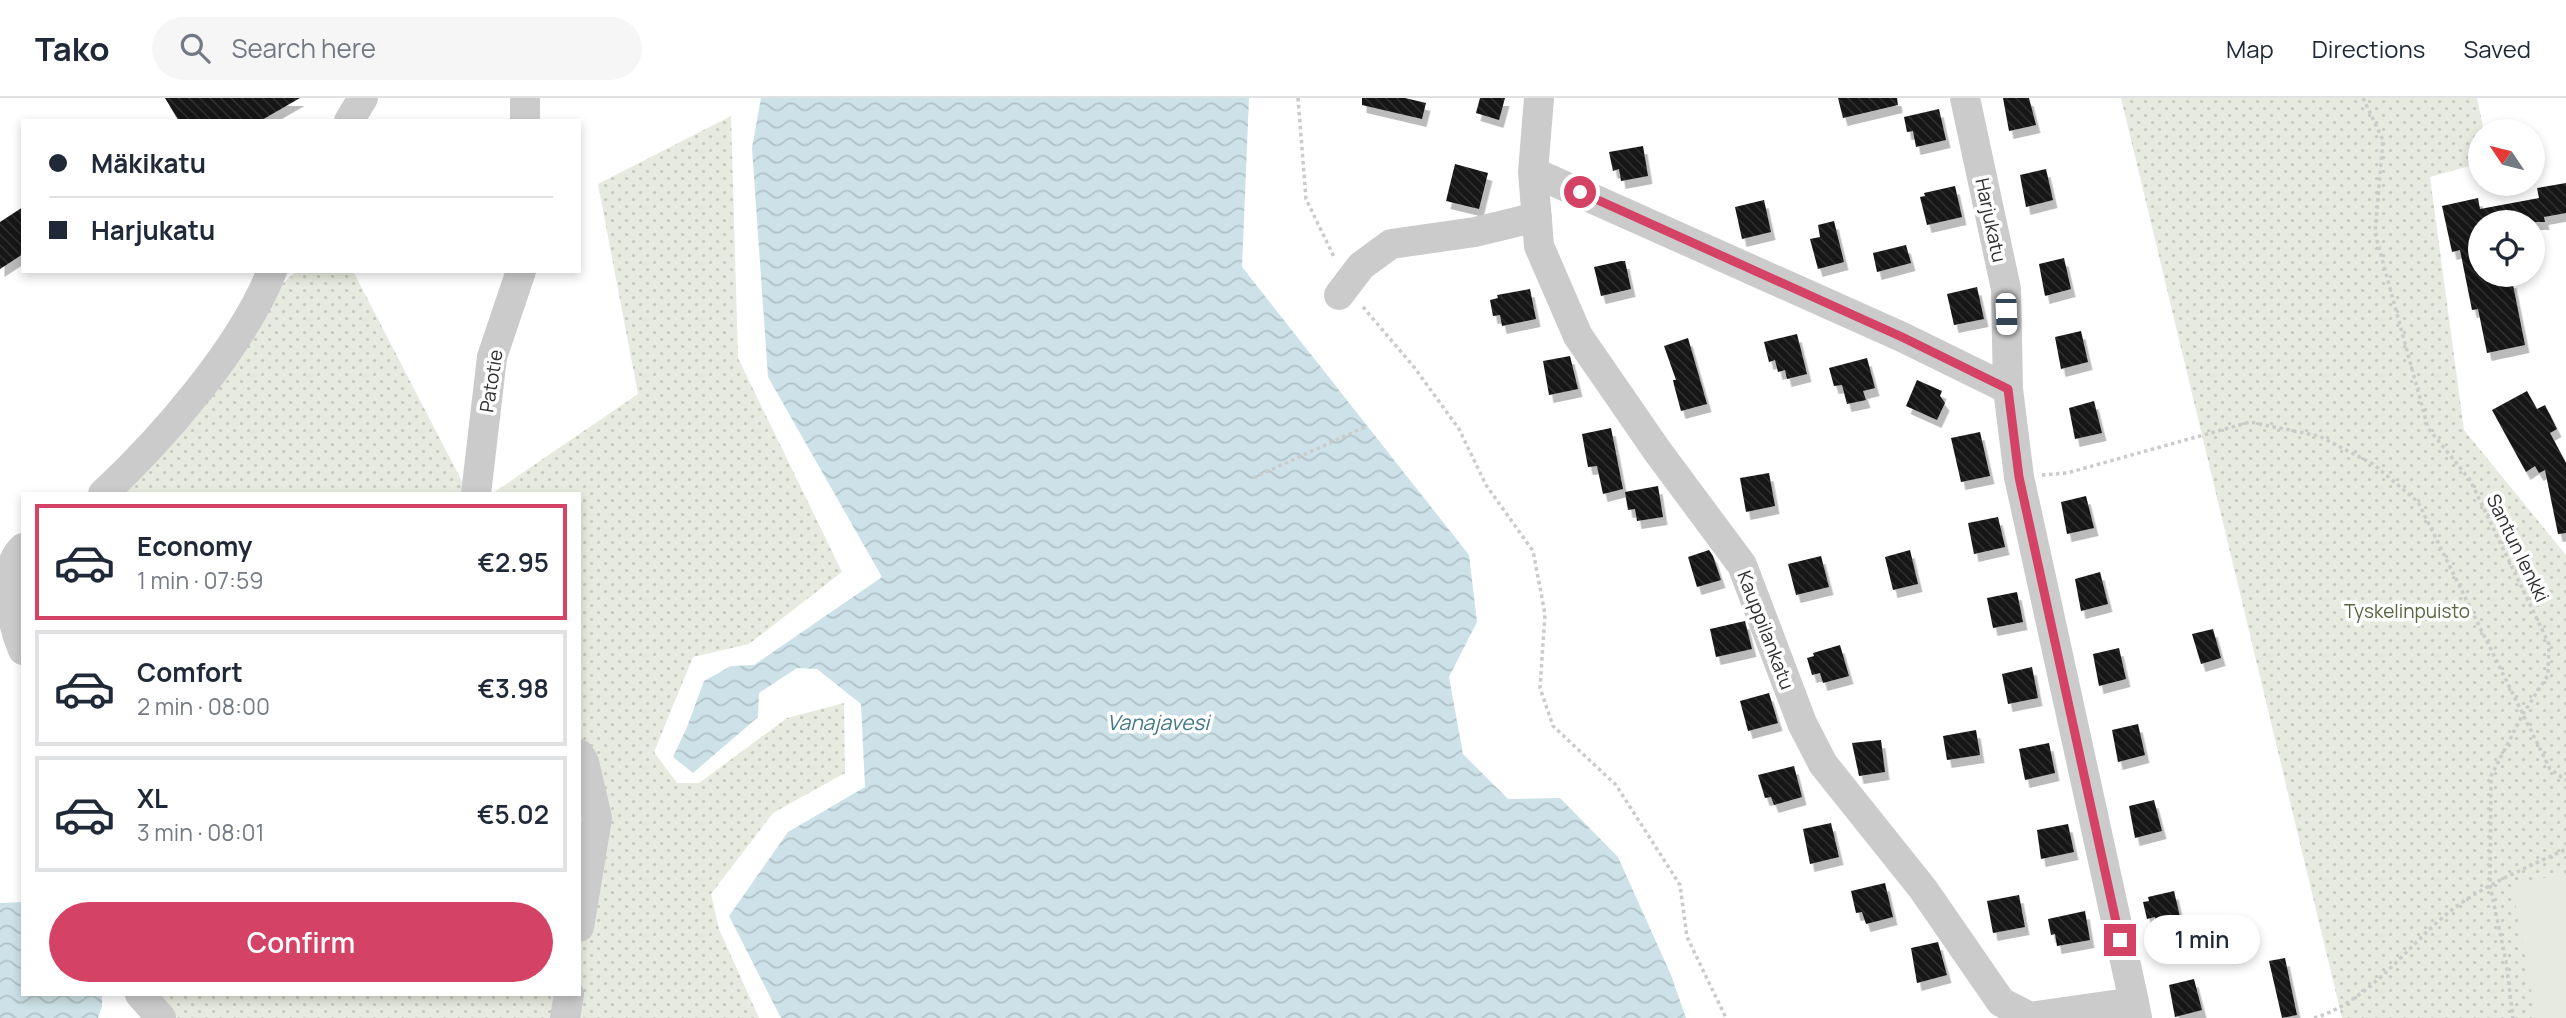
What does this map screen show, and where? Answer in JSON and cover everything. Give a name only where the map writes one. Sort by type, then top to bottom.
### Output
[{"type":"street","points":[[350,119],[363,98]]},
{"type":"street","points":[[525,98],[525,119]]},
{"type":"street","name":"Kauppilankatu","points":[[1539,98],[1533,172],[1539,246],[1578,336],[1658,452],[1742,565],[1802,723],[1823,764],[1923,889],[2001,1002],[2030,1017],[2136,1010]]},
{"type":"street","name":"Harjukatu","points":[[1965,98],[2006,289],[2008,389],[2019,477],[2136,1010]]},
{"type":"street","points":[[1533,172],[1902,337],[2008,389]]},
{"type":"street","points":[[1343,290],[1361,266],[1391,244],[1475,232],[1537,217]]},
{"type":"street","points":[[105,492],[138,460],[211,373],[259,304],[271,273]]},
{"type":"street","name":"Patotie","points":[[476,492],[492,357],[520,273]]},
{"type":"street","points":[[21,549],[14,554],[9,565],[7,595],[13,629],[21,646]]},
{"type":"street","points":[[581,757],[597,818],[581,915]]},
{"type":"street","points":[[143,996],[161,1018]]},
{"type":"street","points":[[565,1018],[569,996]]},
{"type":"path","points":[[1298,98],[1306,199],[1343,290],[1352,295],[1414,368],[1459,429],[1486,485],[1533,551],[1545,614],[1540,688],[1553,726],[1616,785],[1680,885],[1687,937],[1726,1018]]},
{"type":"path","name":"Santun lenkki","points":[[2363,98],[2383,140],[2375,233],[2428,428],[2470,480],[2549,644],[2548,675],[2523,714],[2491,776],[2490,886],[2506,961],[2513,1018]]},
{"type":"path","points":[[2019,477],[2067,473],[2250,422],[2319,436],[2373,464],[2418,502],[2550,769],[2566,780]]},
{"type":"path","points":[[1253,478],[1367,426]]},
{"type":"path","points":[[2314,1018],[2332,1013],[2360,996],[2449,912],[2490,886],[2566,849]]},
{"type":"green space","name":"Tyskelinpuisto","points":[[2121,98],[2477,98],[2481,119],[2468,119],[2468,166],[2430,177],[2464,430],[2566,555],[2566,1018],[2342,1018]]},
{"type":"green space","points":[[731,116],[738,358],[842,572],[749,644],[693,657],[654,752],[677,783],[699,783],[787,718],[844,703],[845,773],[773,813],[711,894],[719,929],[759,1018],[161,1018],[143,996],[581,996],[581,492],[494,492],[638,394],[598,184]]},
{"type":"green space","points":[[295,273],[354,273],[467,492],[118,492],[259,304]]},
{"type":"green space","points":[[2566,874],[2566,1018],[2536,1018],[2512,884]]},
{"type":"water","name":"Vanajavesi","points":[[761,98],[1249,98],[1242,267],[1469,555],[1477,622],[1449,677],[1463,754],[1508,799],[1560,798],[1618,857],[1671,975],[1686,1018],[781,1018],[729,916],[788,832],[865,787],[861,704],[817,669],[797,668],[759,693],[758,717],[693,773],[673,757],[704,681],[731,666],[754,665],[882,577],[768,377],[752,148]]},
{"type":"water","points":[[21,902],[21,996],[102,996],[98,1018],[0,1018],[0,903]]},
{"type":"building","points":[[165,98],[300,98],[263,119],[178,119]]},
{"type":"building","points":[[1362,98],[1405,98],[1426,103],[1422,119],[1362,105]]},
{"type":"building","points":[[1480,98],[1505,98],[1499,120],[1476,113]]},
{"type":"building","points":[[1838,98],[1897,98],[1898,105],[1843,118]]},
{"type":"building","points":[[2003,98],[2029,98],[2036,125],[2009,131]]},
{"type":"building","points":[[1939,109],[1946,140],[1916,147],[1913,131],[1907,132],[1904,117]]},
{"type":"building","points":[[1643,146],[1648,176],[1621,181],[1619,169],[1613,171],[1609,152]]},
{"type":"building","points":[[1455,164],[1488,173],[1479,209],[1446,201]]},
{"type":"building","points":[[2046,169],[2053,200],[2026,207],[2020,175]]},
{"type":"building","points":[[2566,183],[2566,213],[2545,217],[2545,210],[2468,210],[2468,287],[2513,287],[2525,345],[2487,353],[2478,309],[2472,310],[2460,250],[2452,252],[2442,206],[2478,198],[2480,209],[2539,198],[2545,196],[2545,187]]},
{"type":"building","points":[[1955,186],[1962,217],[1927,225],[1920,197],[1925,196],[1924,193]]},
{"type":"building","points":[[1764,200],[1771,232],[1742,239],[1735,207]]},
{"type":"building","points":[[21,208],[21,255],[0,269],[0,222]]},
{"type":"building","points":[[1834,221],[1844,262],[1818,269],[1810,239],[1820,237],[1818,225]]},
{"type":"building","points":[[1906,245],[1911,263],[1877,272],[1873,253]]},
{"type":"building","points":[[2064,258],[2071,289],[2045,296],[2039,264]]},
{"type":"building","points":[[1625,261],[1631,289],[1601,296],[1594,267]]},
{"type":"building","points":[[1977,287],[1984,319],[1954,325],[1947,294]]},
{"type":"building","points":[[1530,289],[1536,319],[1502,326],[1500,315],[1493,316],[1490,300],[1498,298],[1497,295]]},
{"type":"building","points":[[2081,331],[2088,362],[2061,369],[2055,337]]},
{"type":"building","points":[[1797,334],[1807,374],[1787,379],[1785,370],[1778,372],[1775,360],[1769,362],[1764,342]]},
{"type":"building","points":[[1688,338],[1707,404],[1681,411],[1673,380],[1676,380],[1664,346]]},
{"type":"building","points":[[1570,356],[1578,389],[1549,395],[1543,361]]},
{"type":"building","points":[[1867,358],[1875,388],[1863,391],[1866,400],[1847,404],[1842,385],[1834,386],[1829,368]]},
{"type":"building","points":[[1917,380],[1942,391],[1940,396],[1945,403],[1937,420],[1906,406]]},
{"type":"building","points":[[2527,391],[2537,409],[2545,405],[2557,429],[2550,433],[2566,463],[2566,533],[2558,534],[2545,470],[2539,473],[2535,466],[2526,472],[2492,410]]},
{"type":"building","points":[[2094,401],[2102,433],[2075,439],[2069,408]]},
{"type":"building","points":[[1611,428],[1623,489],[1603,494],[1597,466],[1588,467],[1582,434]]},
{"type":"building","points":[[1980,432],[1990,476],[1961,482],[1951,438]]},
{"type":"building","points":[[1769,473],[1775,506],[1746,512],[1740,478]]},
{"type":"building","points":[[1658,486],[1663,517],[1637,521],[1635,509],[1628,510],[1625,492]]},
{"type":"building","points":[[2086,496],[2094,528],[2067,534],[2061,502]]},
{"type":"building","points":[[1998,517],[2005,547],[1974,554],[1968,523]]},
{"type":"building","points":[[1709,550],[1721,580],[1697,587],[1688,557]]},
{"type":"building","points":[[1910,550],[1918,584],[1893,590],[1885,557]]},
{"type":"building","points":[[1821,556],[1829,587],[1796,595],[1788,564]]},
{"type":"building","points":[[2100,572],[2108,604],[2081,611],[2075,579]]},
{"type":"building","points":[[2017,592],[2023,622],[1993,628],[1987,598]]},
{"type":"building","points":[[1745,621],[1752,649],[1716,657],[1710,629]]},
{"type":"building","points":[[2213,629],[2221,658],[2201,664],[2192,634]]},
{"type":"building","points":[[1840,645],[1849,676],[1823,683],[1820,673],[1812,675],[1807,658],[1814,656],[1813,653]]},
{"type":"building","points":[[2119,648],[2126,679],[2099,686],[2093,654]]},
{"type":"building","points":[[2032,667],[2038,698],[2008,704],[2002,674]]},
{"type":"building","points":[[1769,693],[1778,723],[1748,731],[1740,701]]},
{"type":"building","points":[[2138,724],[2145,755],[2118,762],[2112,730]]},
{"type":"building","points":[[1976,730],[1980,755],[1947,760],[1943,736]]},
{"type":"building","points":[[1881,740],[1885,772],[1859,776],[1852,743]]},
{"type":"building","points":[[2049,743],[2055,773],[2025,780],[2019,749]]},
{"type":"building","points":[[1794,766],[1802,797],[1774,805],[1771,797],[1765,798],[1758,775]]},
{"type":"building","points":[[2154,800],[2162,831],[2135,838],[2129,806]]},
{"type":"building","points":[[1831,823],[1839,857],[1810,864],[1803,829]]},
{"type":"building","points":[[2068,824],[2074,852],[2041,859],[2037,830]]},
{"type":"building","points":[[1885,883],[1893,917],[1866,924],[1862,912],[1856,913],[1851,891]]},
{"type":"building","points":[[2174,891],[2181,921],[2157,927],[2155,917],[2147,919],[2143,902],[2149,901],[2148,897]]},
{"type":"building","points":[[2019,895],[2025,927],[1993,933],[1987,901]]},
{"type":"building","points":[[2085,911],[2090,940],[2057,946],[2055,934],[2051,935],[2048,919]]},
{"type":"building","points":[[1938,942],[1947,975],[1917,983],[1911,948]]},
{"type":"building","points":[[2285,958],[2297,1015],[2282,1018],[2269,961]]},
{"type":"building","points":[[2194,979],[2202,1010],[2175,1017],[2169,985]]},
{"type":"route","points":[[1580,192],[1902,337],[2008,389],[2019,477],[2120,940]]}]
